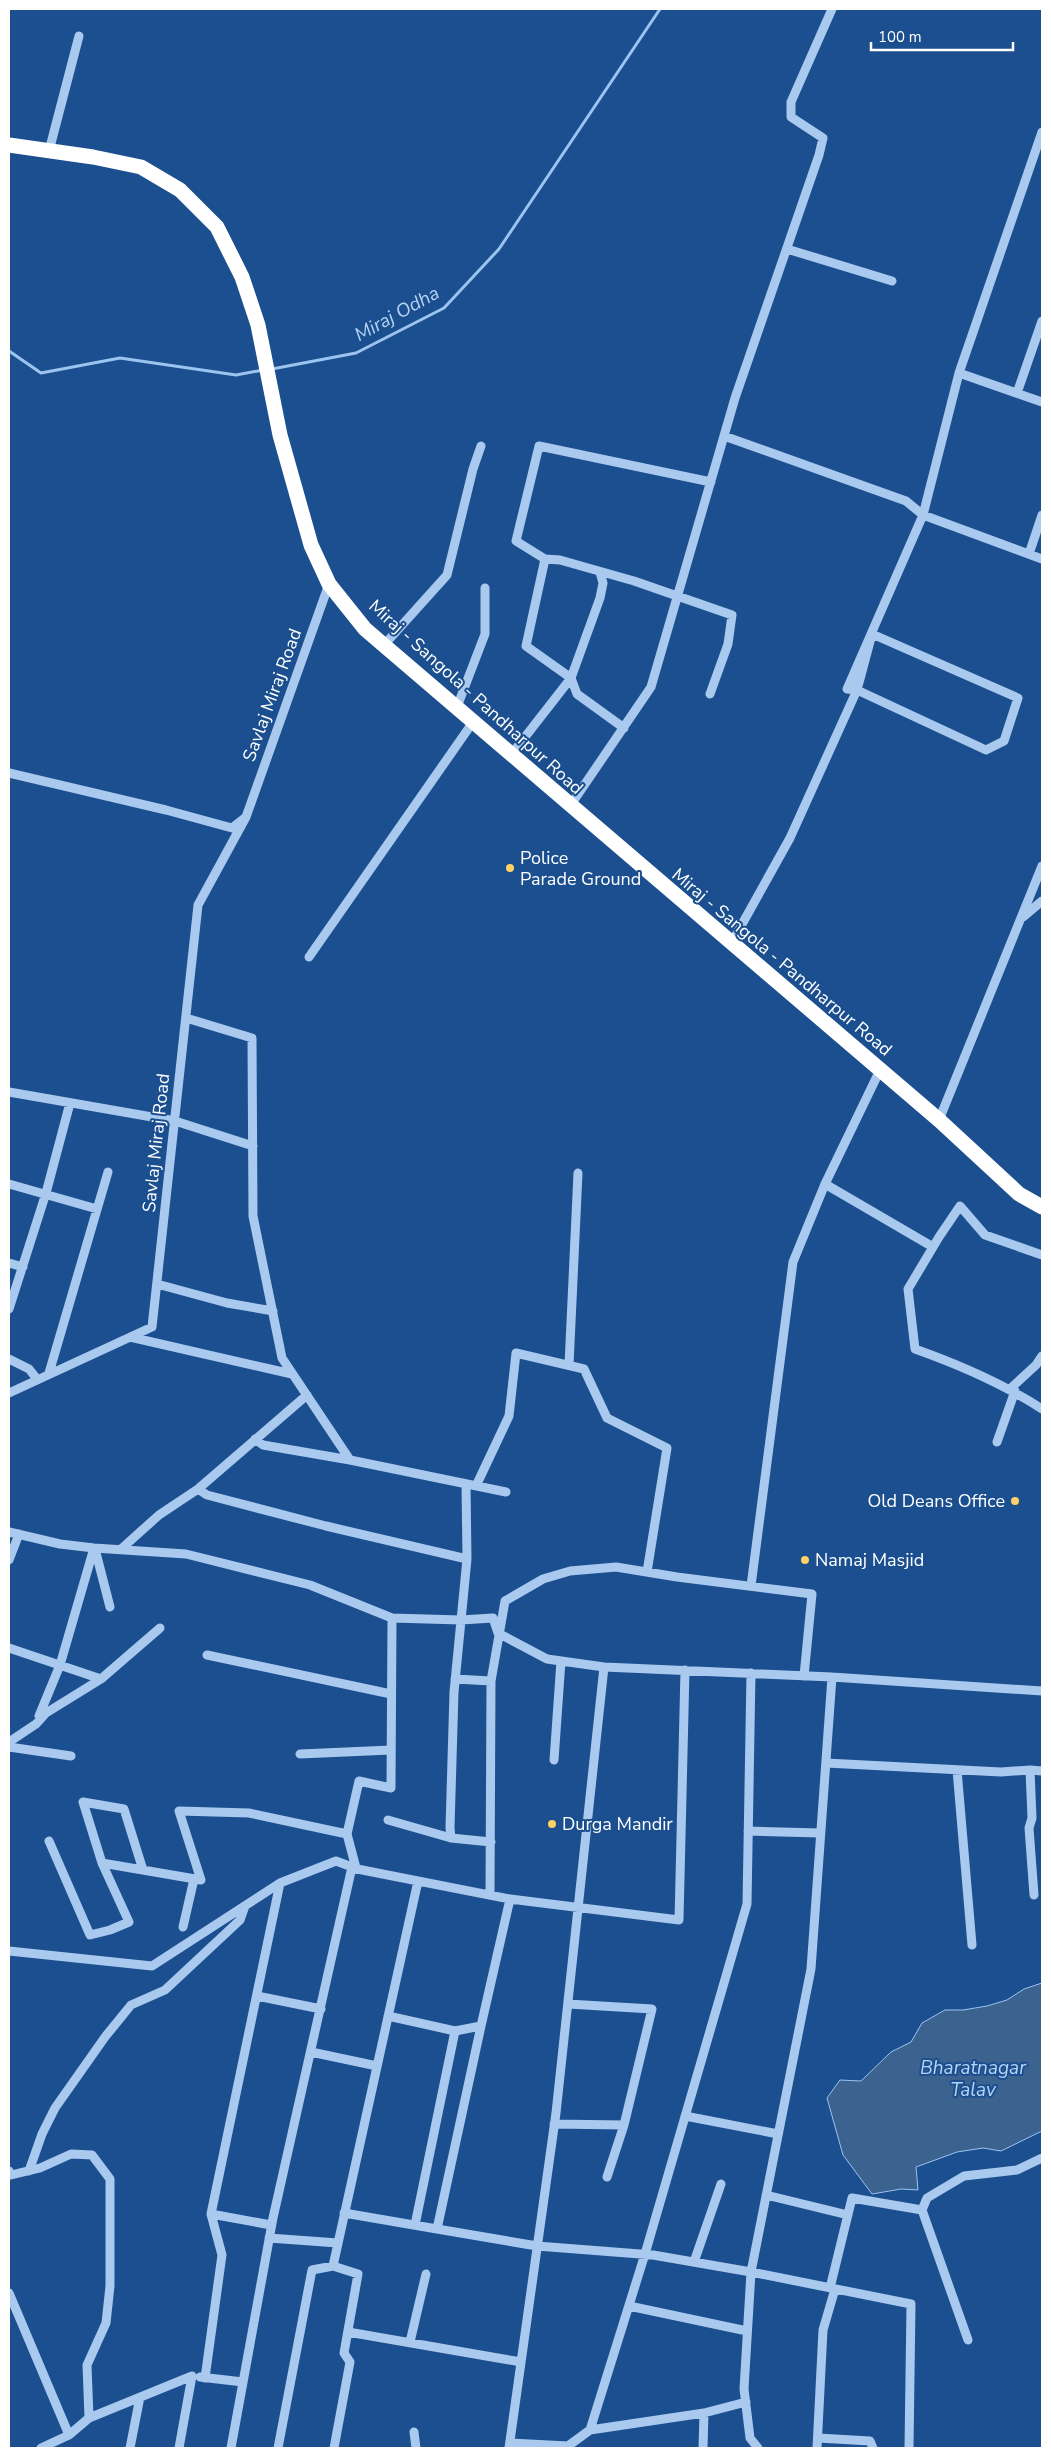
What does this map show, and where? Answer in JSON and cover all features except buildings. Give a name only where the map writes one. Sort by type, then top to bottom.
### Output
[{"type":"highway","name":"Miraj - Sangola - Pandharpur Road","points":[[9,145],[140,168],[180,190],[216,227],[242,277],[258,326],[280,435],[311,545],[329,584],[366,629],[731,944],[939,1120],[1019,1194],[1042,1207]]},
{"type":"street","points":[[570,806],[651,687],[724,436],[819,155],[823,138],[791,117],[791,102],[832,9]]},
{"type":"street","points":[[49,151],[79,36]]},
{"type":"street","points":[[872,634],[1018,698],[1004,741],[986,750],[857,690],[847,689],[923,515],[958,373],[1042,132]]},
{"type":"street","points":[[787,248],[892,281]]},
{"type":"street","points":[[1018,393],[1042,321]]},
{"type":"street","points":[[958,373],[1042,402]]},
{"type":"street","points":[[724,436],[906,501],[923,515],[1042,559]]},
{"type":"street","points":[[384,645],[447,575],[473,469],[481,446]]},
{"type":"street","points":[[710,694],[728,644],[732,615],[678,595],[560,560],[545,560],[516,541],[539,446],[711,482]]},
{"type":"street","points":[[1029,554],[1042,515]]},
{"type":"street","points":[[545,560],[526,646],[571,678],[577,694],[624,728]]},
{"type":"street","points":[[511,755],[571,678],[600,598],[604,583],[600,572]]},
{"type":"street","name":"Savlaj Miraj Road","points":[[9,1393],[152,1327],[198,905],[246,818],[329,584]]},
{"type":"street","points":[[457,708],[485,634],[485,588]]},
{"type":"street","points":[[731,944],[790,838],[857,690]]},
{"type":"street","points":[[309,957],[473,722]]},
{"type":"street","points":[[9,773],[166,810],[232,828],[246,818]]},
{"type":"street","points":[[939,1120],[1042,866]]},
{"type":"street","points":[[1021,919],[1042,901]]},
{"type":"street","points":[[186,1018],[252,1038],[253,1216],[282,1358],[350,1460]]},
{"type":"street","points":[[750,1586],[793,1262],[825,1184],[880,1070]]},
{"type":"street","points":[[9,1092],[175,1121],[252,1146]]},
{"type":"street","points":[[9,1309],[46,1193],[70,1103]]},
{"type":"street","points":[[49,1373],[108,1172]]},
{"type":"street","points":[[569,1366],[578,1173]]},
{"type":"street","points":[[9,1184],[97,1209]]},
{"type":"street","points":[[825,1184],[933,1247]]},
{"type":"street","points":[[1042,1255],[985,1235],[960,1206],[908,1289],[915,1349],[960,1365],[1012,1390],[1042,1409]]},
{"type":"street","points":[[9,1263],[23,1267]]},
{"type":"street","points":[[157,1284],[227,1303],[272,1311]]},
{"type":"street","points":[[130,1337],[292,1374]]},
{"type":"street","points":[[476,1486],[509,1416],[516,1353],[584,1369],[607,1418],[667,1448],[648,1572]]},
{"type":"street","points":[[997,1442],[1012,1390],[1042,1356]]},
{"type":"street","points":[[9,1359],[29,1369],[37,1379]]},
{"type":"street","points":[[120,1550],[159,1515],[198,1489],[307,1395]]},
{"type":"street","points":[[255,1439],[264,1445],[350,1460],[506,1492]]},
{"type":"street","points":[[452,1838],[455,1679],[467,1559],[466,1484]]},
{"type":"street","points":[[198,1489],[206,1495],[326,1526],[467,1559]]},
{"type":"street","points":[[9,1532],[60,1544],[186,1554],[205,1558],[310,1585],[392,1618],[461,1620],[493,1618],[498,1633],[547,1659],[604,1667],[832,1677],[1042,1691]]},
{"type":"street","points":[[9,1560],[19,1534]]},
{"type":"street","points":[[94,1548],[110,1606]]},
{"type":"street","points":[[36,1724],[60,1665],[94,1548]]},
{"type":"street","points":[[490,1895],[491,1681],[505,1601],[543,1579],[570,1571],[616,1567],[812,1594],[804,1676]]},
{"type":"street","points":[[231,2448],[271,2225],[354,1868],[347,1834],[359,1781],[391,1788],[392,1618]]},
{"type":"street","points":[[9,1742],[36,1724],[46,1712],[101,1679],[160,1628]]},
{"type":"street","points":[[9,1648],[101,1679]]},
{"type":"street","points":[[207,1655],[391,1694]]},
{"type":"street","points":[[554,1760],[561,1661]]},
{"type":"street","points":[[604,1667],[554,2124],[509,2446],[568,2446],[590,2430],[704,2413],[746,2402]]},
{"type":"street","points":[[9,1951],[152,1966],[280,1883],[336,1862],[354,1868],[510,1899],[679,1920],[685,1670]]},
{"type":"street","points":[[590,2430],[645,2254],[747,1904],[751,1673]]},
{"type":"street","points":[[758,2448],[750,2438],[744,2389],[751,2272],[810,1968],[832,1677]]},
{"type":"street","points":[[455,1679],[491,1681]]},
{"type":"street","points":[[9,1747],[71,1756]]},
{"type":"street","points":[[300,1754],[391,1750]]},
{"type":"street","points":[[826,1763],[1001,1772],[1042,1771]]},
{"type":"street","points":[[957,1770],[972,1945]]},
{"type":"street","points":[[1030,1770],[1032,1818],[1028,1828],[1034,1895]]},
{"type":"street","points":[[49,1841],[90,1935],[110,1930],[129,1922],[102,1862],[84,1802],[124,1809],[143,1870]]},
{"type":"street","points":[[102,1862],[201,1880],[178,1811],[248,1813],[347,1834]]},
{"type":"street","points":[[1032,1818],[1042,1819]]},
{"type":"street","points":[[388,1820],[452,1838],[490,1842]]},
{"type":"street","points":[[748,1831],[820,1833]]},
{"type":"street","points":[[183,1927],[194,1879]]},
{"type":"street","points":[[333,2266],[418,1881]]},
{"type":"street","points":[[204,2378],[222,2255],[211,2214],[280,1883]]},
{"type":"street","points":[[437,2230],[510,1899]]},
{"type":"street","points":[[29,2170],[42,2134],[55,2108],[104,2037],[131,2005],[165,1990],[240,1920],[245,1906]]},
{"type":"street","points":[[257,1996],[320,2009]]},
{"type":"street","points":[[568,2004],[652,2009],[624,2125],[607,2177]]},
{"type":"street","points":[[388,2016],[455,2030],[481,2026]]},
{"type":"street","points":[[415,2225],[455,2030]]},
{"type":"street","points":[[311,2052],[377,2066]]},
{"type":"street","points":[[685,2116],[778,2134]]},
{"type":"street","points":[[554,2124],[624,2125]]},
{"type":"street","points":[[9,2171],[12,2175],[71,2154],[92,2155],[110,2179],[110,2286],[106,2323],[87,2366],[89,2418]]},
{"type":"street","points":[[968,2340],[922,2210],[927,2198],[964,2176],[1017,2170],[1042,2158]]},
{"type":"street","points":[[694,2262],[721,2184]]},
{"type":"street","points":[[766,2195],[848,2215]]},
{"type":"street","points":[[817,2448],[823,2330],[852,2198],[922,2210]]},
{"type":"street","points":[[344,2213],[537,2246],[645,2254],[751,2272],[911,2304],[909,2448]]},
{"type":"street","points":[[211,2214],[271,2225]]},
{"type":"street","points":[[269,2238],[338,2243]]},
{"type":"street","points":[[278,2448],[312,2270],[333,2266],[358,2274],[344,2353],[350,2362],[334,2448]]},
{"type":"street","points":[[410,2342],[426,2274]]},
{"type":"street","points":[[9,2293],[69,2435]]},
{"type":"street","points":[[629,2306],[747,2330]]},
{"type":"street","points":[[348,2332],[521,2362]]},
{"type":"street","points":[[179,2448],[192,2376]]},
{"type":"street","points":[[41,2448],[69,2435],[89,2418],[192,2376],[243,2382]]},
{"type":"street","points":[[130,2448],[140,2397]]},
{"type":"street","points":[[703,2448],[704,2413]]},
{"type":"street","points":[[414,2432],[416,2448]]},
{"type":"street","points":[[818,2438],[870,2441],[873,2448]]},
{"type":"water","name":"Bharatnagar Talav","points":[[1042,1983],[1042,2131],[1001,2151],[983,2148],[957,2152],[916,2167],[918,2190],[901,2189],[872,2194],[843,2155],[827,2098],[840,2080],[861,2081],[891,2052],[911,2042],[922,2023],[945,2010],[963,2010],[987,2006],[1007,2000],[1024,1989]]},
{"type":"waterway","name":"Miraj Odha","points":[[272,369],[356,353],[444,308],[499,249],[660,9]]},
{"type":"waterway","name":"Miraj Odha","points":[[9,351],[41,373],[120,358],[236,375],[263,370]]},
{"type":"place","name":"Police Parade Ground","points":[[510,868]]},
{"type":"place","name":"Old Deans Office","points":[[1015,1501]]},
{"type":"place","name":"Namaj Masjid","points":[[805,1560]]},
{"type":"place","name":"Durga Mandir","points":[[552,1824]]}]
